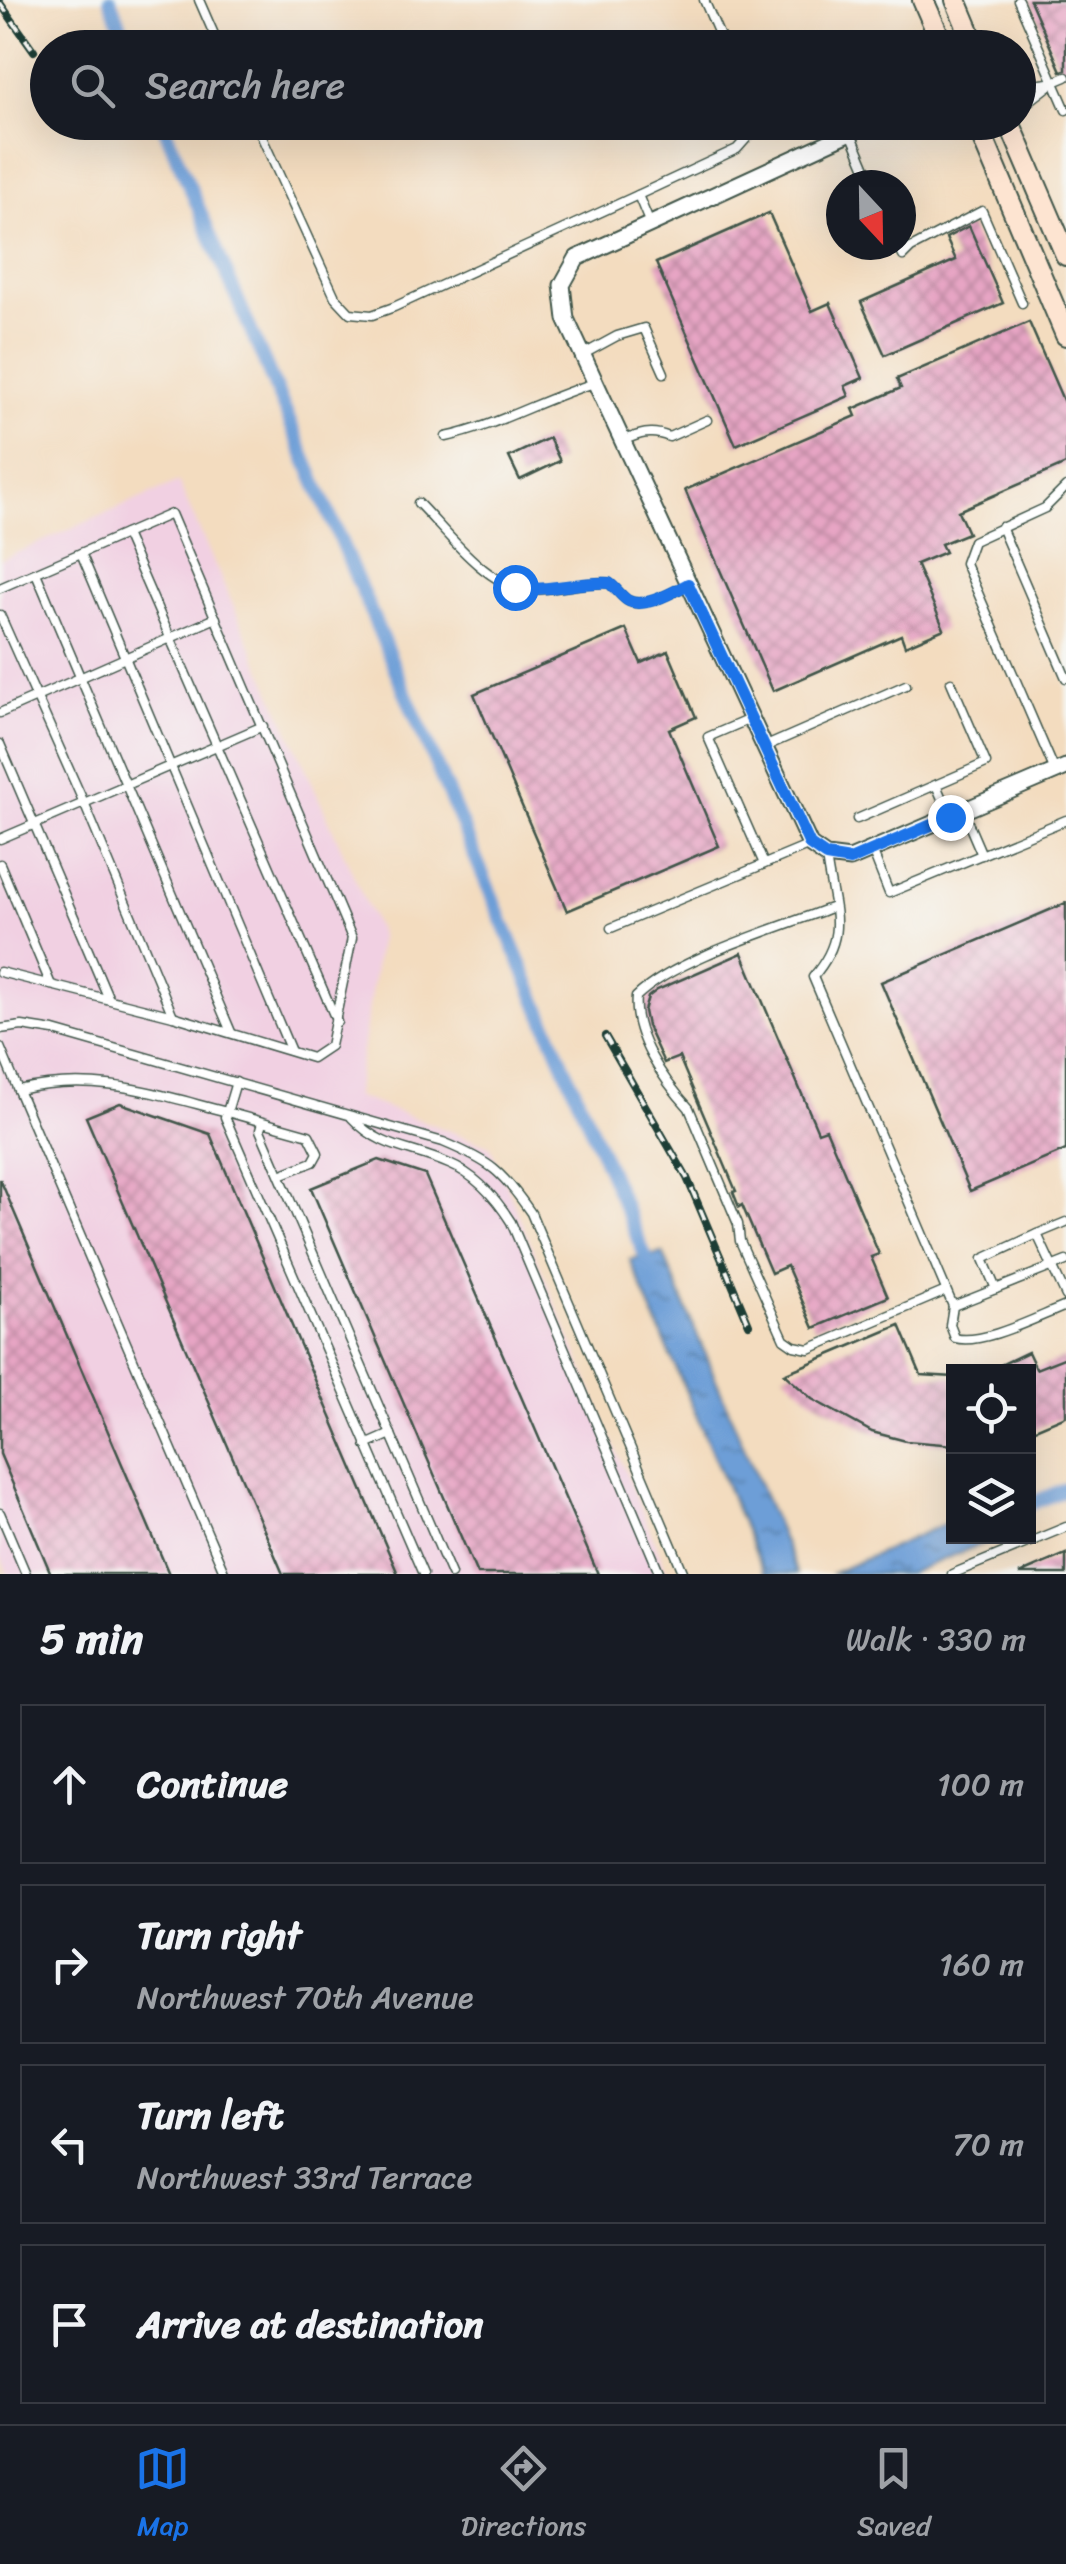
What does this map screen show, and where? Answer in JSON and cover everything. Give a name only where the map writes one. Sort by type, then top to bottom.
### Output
[{"type":"main road","points":[[923,0],[936,30]]},
{"type":"main road","points":[[956,0],[968,30]]},
{"type":"main road","points":[[984,140],[1066,335]]},
{"type":"main road","points":[[1017,140],[1065,251],[1035,263]]},
{"type":"street","points":[[836,140],[577,258],[562,284],[566,319],[810,845],[826,856],[850,860],[1060,769]]},
{"type":"lane","points":[[198,0],[212,30]]},
{"type":"lane","points":[[704,0],[717,30]]},
{"type":"lane","points":[[1018,0],[1031,30]]},
{"type":"lane","points":[[1036,41],[1066,110]]},
{"type":"lane","points":[[1036,84],[1066,77]]},
{"type":"lane","points":[[1036,96],[1054,82]]},
{"type":"lane","points":[[263,140],[335,297],[350,313],[372,315],[737,149],[745,140]]},
{"type":"lane","points":[[854,140],[867,170]]},
{"type":"lane","points":[[638,195],[650,224]]},
{"type":"lane","points":[[916,245],[982,211],[1022,303]]},
{"type":"lane","points":[[582,355],[616,336],[644,328],[664,374]]},
{"type":"lane","points":[[446,437],[595,383]]},
{"type":"lane","points":[[622,442],[642,433],[669,437],[707,420]]},
{"type":"lane","points":[[1060,769],[964,564],[973,541],[1046,508],[1066,487]]},
{"type":"lane","points":[[418,504],[498,583],[526,589],[609,583],[627,600],[638,603],[663,597],[688,584]]},
{"type":"lane","points":[[0,588],[171,514],[352,938],[330,1046],[312,1058],[232,1032],[0,972]]},
{"type":"lane","points":[[1001,527],[1066,678]]},
{"type":"lane","points":[[126,534],[337,1022]]},
{"type":"lane","points":[[81,553],[290,1049]]},
{"type":"lane","points":[[36,573],[232,1032]]},
{"type":"lane","points":[[0,615],[84,802],[173,1016]]},
{"type":"lane","points":[[0,714],[216,618]]},
{"type":"lane","points":[[857,819],[986,764],[952,682]]},
{"type":"lane","points":[[764,747],[906,685]]},
{"type":"lane","points":[[751,719],[708,737],[764,864]]},
{"type":"lane","points":[[0,839],[263,726]]},
{"type":"lane","points":[[0,744],[108,1000]]},
{"type":"lane","points":[[936,785],[982,855]]},
{"type":"lane","points":[[872,850],[889,893],[1066,820]]},
{"type":"lane","points":[[611,928],[810,845]]},
{"type":"lane","points":[[826,856],[837,932],[835,944],[813,977],[953,1306],[950,1325],[955,1338],[997,1333],[1066,1306]]},
{"type":"lane","points":[[0,864],[51,985]]},
{"type":"lane","points":[[833,907],[718,951],[650,983],[636,997],[634,1011],[647,1045],[688,1108],[738,1224],[740,1242],[784,1338],[794,1346],[809,1349],[946,1291]]},
{"type":"lane","points":[[0,1029],[22,1026],[54,1031],[459,1148],[491,1164],[508,1180],[530,1213],[684,1574]]},
{"type":"lane","points":[[0,1047],[225,1574]]},
{"type":"lane","points":[[18,1090],[66,1082],[111,1083],[309,1135],[317,1148],[313,1162],[280,1175]]},
{"type":"lane","points":[[236,1082],[225,1117],[423,1574]]},
{"type":"lane","points":[[349,1115],[370,1137],[452,1164],[499,1202],[511,1222],[660,1574]]},
{"type":"lane","points":[[262,1123],[260,1130],[451,1574]]},
{"type":"lane","points":[[996,1288],[984,1258],[1066,1222]]},
{"type":"lane","points":[[1037,1234],[1066,1296]]},
{"type":"lane","points":[[953,1306],[1066,1261]]},
{"type":"lane","points":[[366,1445],[391,1434]]},
{"type":"lane","points":[[0,1513],[26,1574]]},
{"type":"lane","points":[[952,1574],[1066,1528]]},
{"type":"shaded area","points":[[178,482],[380,935],[355,1096],[490,1146],[668,1574],[8,1574],[0,1556],[0,560]]},
{"type":"water","points":[[663,1253],[797,1574],[764,1574],[630,1260]]},
{"type":"water","points":[[946,1523],[946,1544],[982,1544],[907,1574],[831,1574]]},
{"type":"building","points":[[1030,0],[1066,0],[1066,70],[1061,71]]},
{"type":"building","points":[[769,213],[812,311],[830,303],[863,378],[845,386],[849,396],[736,445],[656,263]]},
{"type":"building","points":[[969,226],[1003,303],[885,355],[861,302],[956,260],[946,238]]},
{"type":"building","points":[[1029,322],[1066,407],[1066,464],[958,511],[968,533],[941,544],[945,552],[916,564],[944,629],[905,646],[901,635],[773,691],[685,490],[856,416],[853,409],[901,388],[897,379]]},
{"type":"building","points":[[549,438],[560,461],[520,480],[509,457]]},
{"type":"building","points":[[626,629],[641,663],[668,651],[696,717],[669,729],[719,846],[567,911],[474,694]]},
{"type":"building","points":[[1066,903],[1066,1150],[970,1191],[881,982]]},
{"type":"building","points":[[742,953],[818,1132],[826,1129],[879,1254],[871,1257],[888,1297],[814,1328],[787,1266],[771,1273],[742,1205],[739,1207],[733,1192],[736,1191],[679,1057],[664,1063],[644,1011],[648,997],[657,990]]},
{"type":"building","points":[[120,1103],[210,1134],[398,1574],[283,1574],[86,1117]]},
{"type":"building","points":[[379,1160],[425,1175],[598,1574],[477,1574],[311,1188]]},
{"type":"building","points":[[0,1179],[169,1574],[51,1574],[0,1454]]},
{"type":"building","points":[[900,1325],[921,1375],[946,1377],[946,1444],[906,1441],[872,1432],[812,1399],[784,1374]]},
{"type":"building","points":[[1028,1352],[1034,1364],[1003,1364]]},
{"type":"building","points":[[1066,1357],[1066,1416],[1036,1429],[1036,1369]]},
{"type":"building","points":[[1066,1554],[1066,1574],[1019,1574]]},
{"type":"waterway","points":[[110,0],[122,30]]},
{"type":"waterway","points":[[170,140],[653,1274]]},
{"type":"waterway","points":[[1036,1502],[1066,1489]]},
{"type":"railway","points":[[0,3],[30,45]]},
{"type":"railway","points":[[605,1036],[687,1178],[749,1324]]},
{"type":"route","points":[[515,587],[609,583],[627,600],[638,603],[663,597],[688,584],[810,845],[826,856],[850,860],[950,817]]}]
